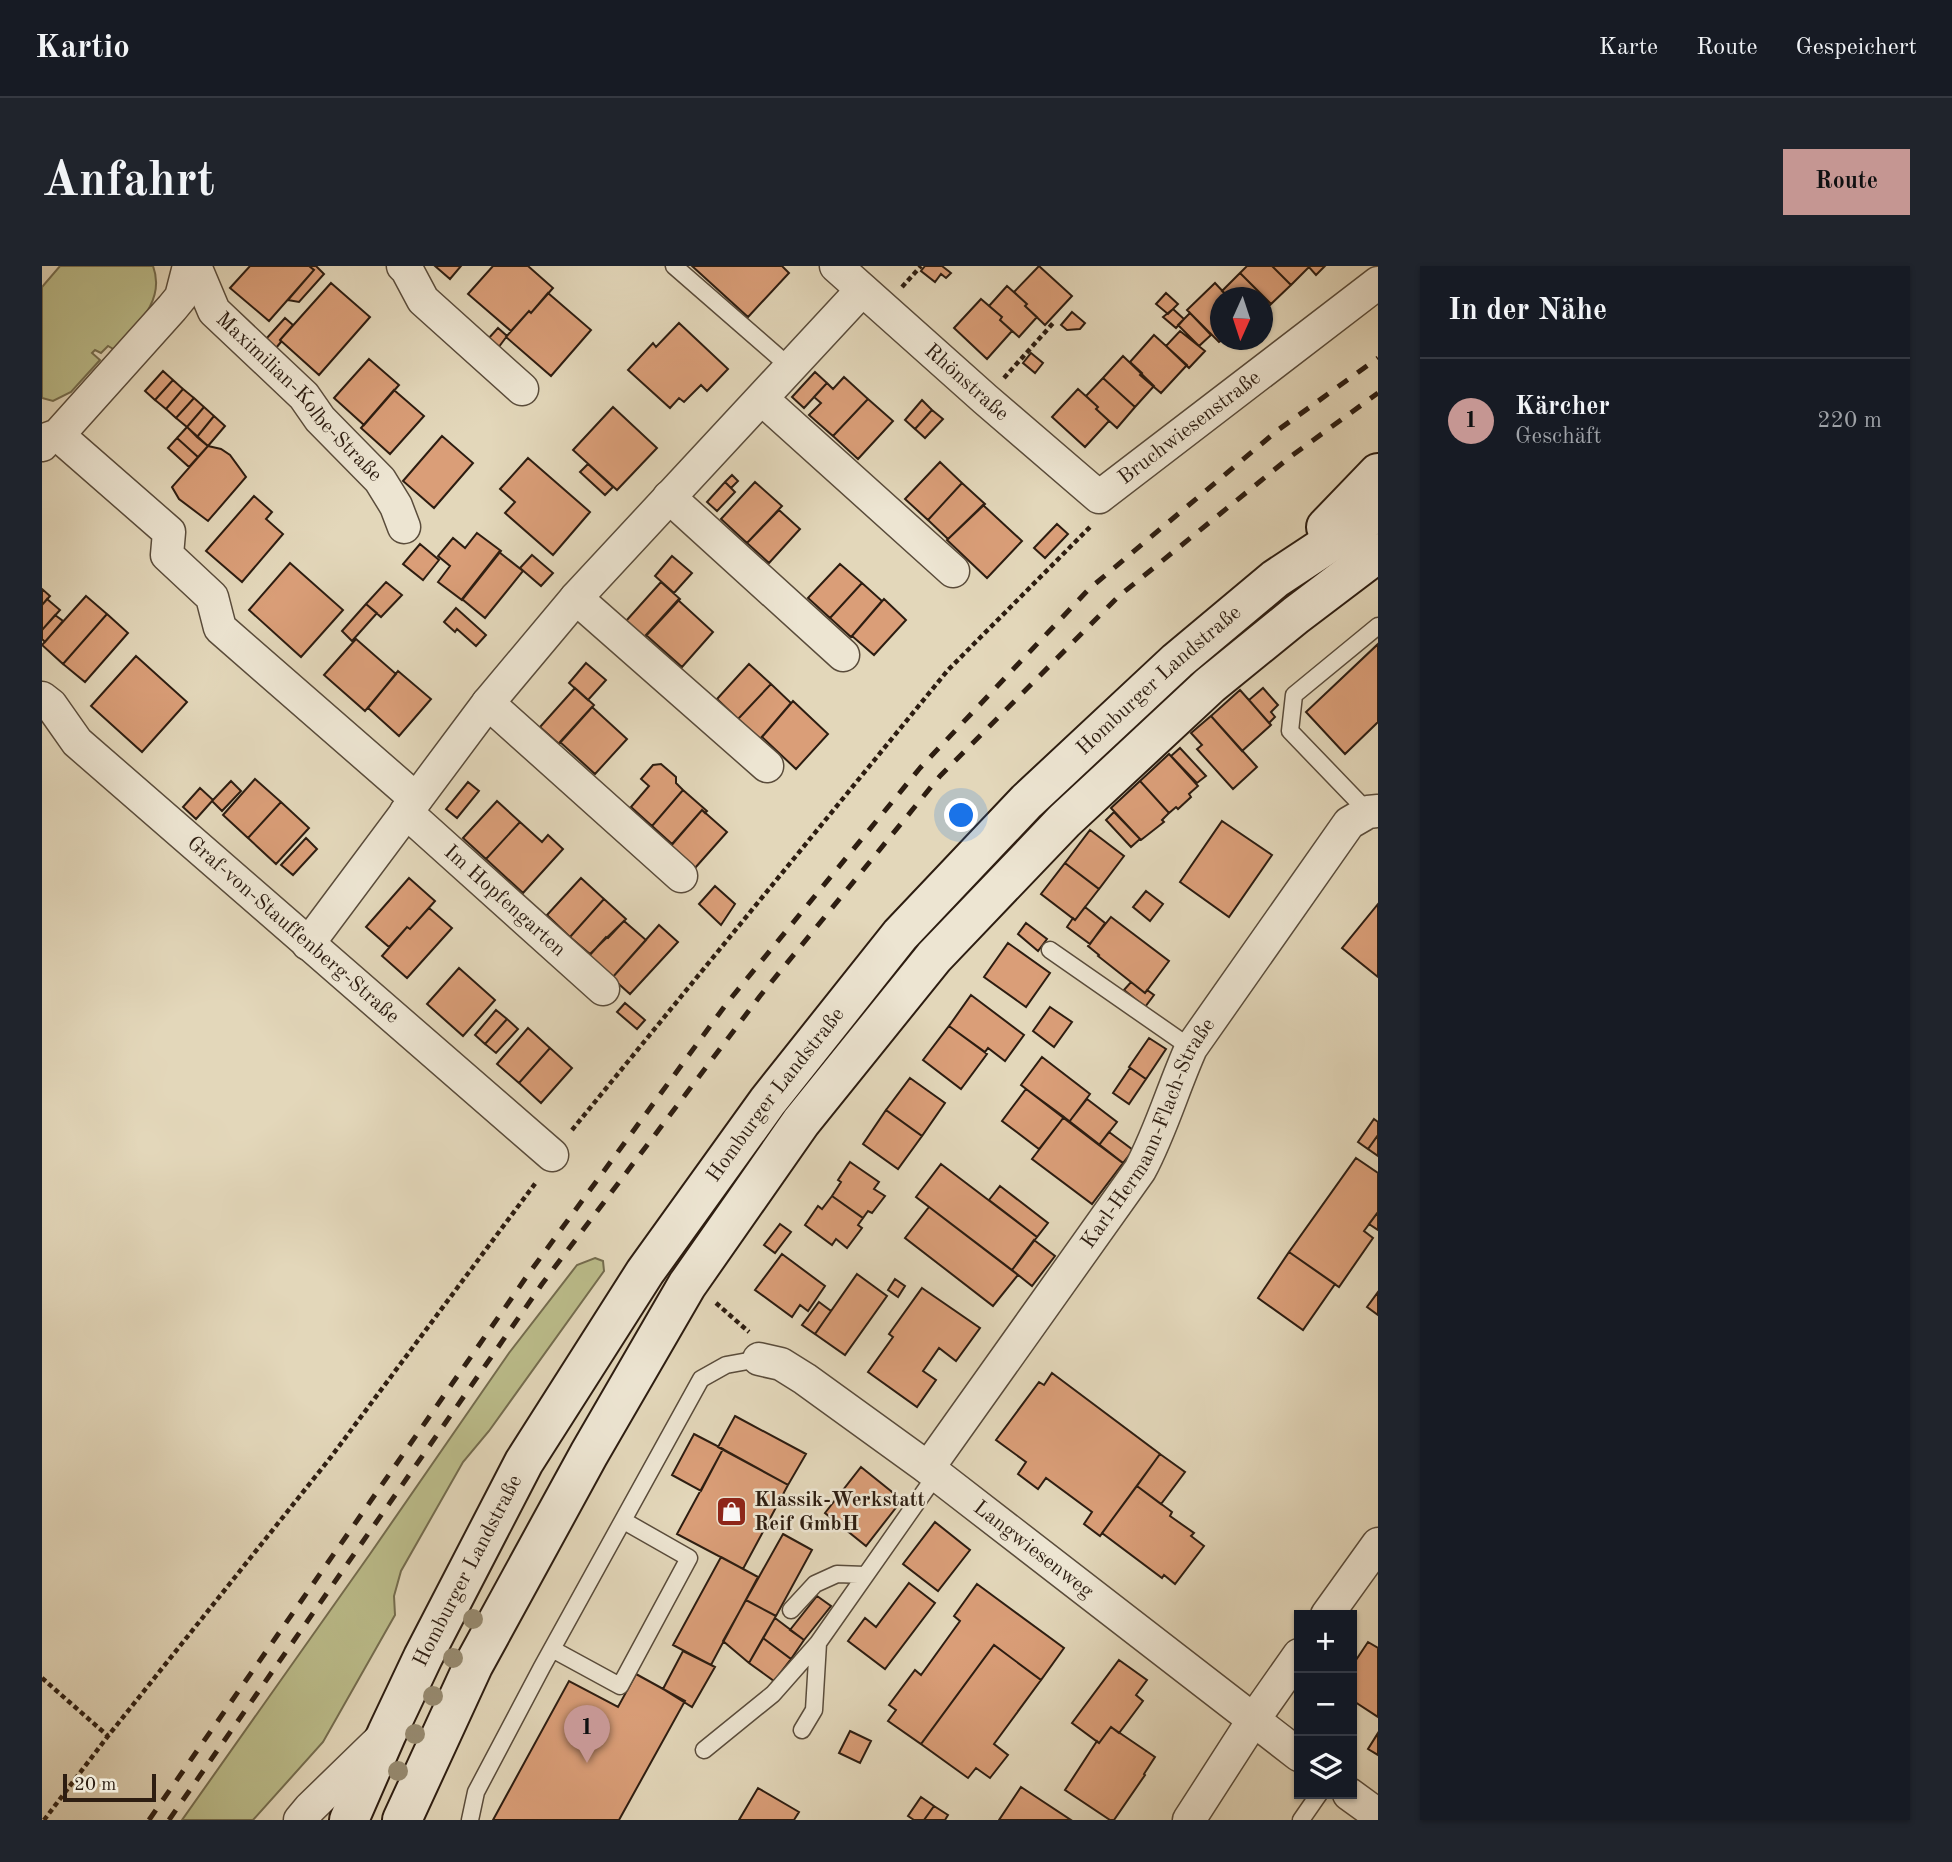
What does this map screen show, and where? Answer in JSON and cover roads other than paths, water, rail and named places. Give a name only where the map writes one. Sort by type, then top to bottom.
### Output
[{"type":"main road","points":[[1275,579],[1378,473]]},
{"type":"main road","name":"Homburger Landstraße","points":[[349,1820],[387,1733],[524,1462],[645,1272],[768,1101],[900,935],[1027,801],[1177,661],[1275,579],[1378,512]]},
{"type":"main road","name":"Homburger Landstraße","points":[[407,1816],[473,1666],[589,1454],[687,1285],[800,1122],[934,957],[1064,821],[1210,685],[1296,615],[1378,554]]},
{"type":"main road","points":[[1296,615],[1378,570]]},
{"type":"street","points":[[50,440],[172,308],[181,296],[189,266]]},
{"type":"street","name":"Maximilian-Kolbe-Straße","points":[[195,266],[214,311],[304,396],[320,419],[380,480],[396,506],[404,527]]},
{"type":"street","points":[[402,266],[407,270],[423,300],[522,389]]},
{"type":"street","name":"Rhönstraße","points":[[836,266],[1099,497]]},
{"type":"street","name":"Bruchwiesenstraße","points":[[1099,497],[1378,283]]},
{"type":"street","points":[[308,944],[488,704],[576,598],[862,290]]},
{"type":"street","points":[[762,399],[954,571]]},
{"type":"street","name":"Im Hopfengarten","points":[[50,440],[169,532],[167,555],[212,597],[219,628],[302,701],[603,989]]},
{"type":"street","points":[[669,497],[843,655]]},
{"type":"street","points":[[576,598],[767,765]]},
{"type":"street","name":"Graf-von-Stauffenberg-Straße","points":[[42,698],[51,705],[76,742],[552,1155]]},
{"type":"street","points":[[488,704],[681,876]]},
{"type":"street","name":"Karl-Hermann-Flach-Straße","points":[[932,1471],[1140,1170],[1154,1144],[1191,1048],[1349,823],[1373,812]]},
{"type":"street","name":"Langwiesenweg","points":[[759,1359],[781,1364],[805,1379],[932,1471],[1294,1751]]},
{"type":"street","points":[[1331,1610],[1378,1544]]},
{"type":"street","points":[[1189,1820],[1294,1662]]},
{"type":"street","points":[[300,1820],[387,1733]]},
{"type":"street","points":[[1356,1799],[1378,1815]]},
{"type":"lane","points":[[674,266],[791,368]]},
{"type":"lane","points":[[1373,812],[1290,730],[1294,695],[1378,626]]},
{"type":"lane","points":[[1050,950],[1191,1048]]},
{"type":"lane","points":[[470,1820],[475,1792],[701,1379],[726,1365],[759,1359]]},
{"type":"lane","points":[[704,1750],[773,1694],[818,1643],[932,1471]]},
{"type":"lane","points":[[552,1649],[620,1686],[689,1558],[627,1515]]},
{"type":"lane","points":[[792,1610],[815,1584],[837,1574],[865,1575]]},
{"type":"lane","points":[[802,1730],[814,1710],[818,1643]]},
{"type":"lane","points":[[1301,1820],[1316,1799]]},
{"type":"railway","points":[[149,1820],[527,1276],[727,1003],[920,768],[1089,589],[1278,430],[1378,358]]},
{"type":"railway","points":[[169,1820],[542,1284],[760,996],[940,776],[1119,596],[1290,457],[1378,393]]},
{"type":"place","name":"Klassik-Werkstatt Reif GmbH","points":[[731,1512]]},
{"type":"place","name":"Kärcher","points":[[587,1763]]}]
